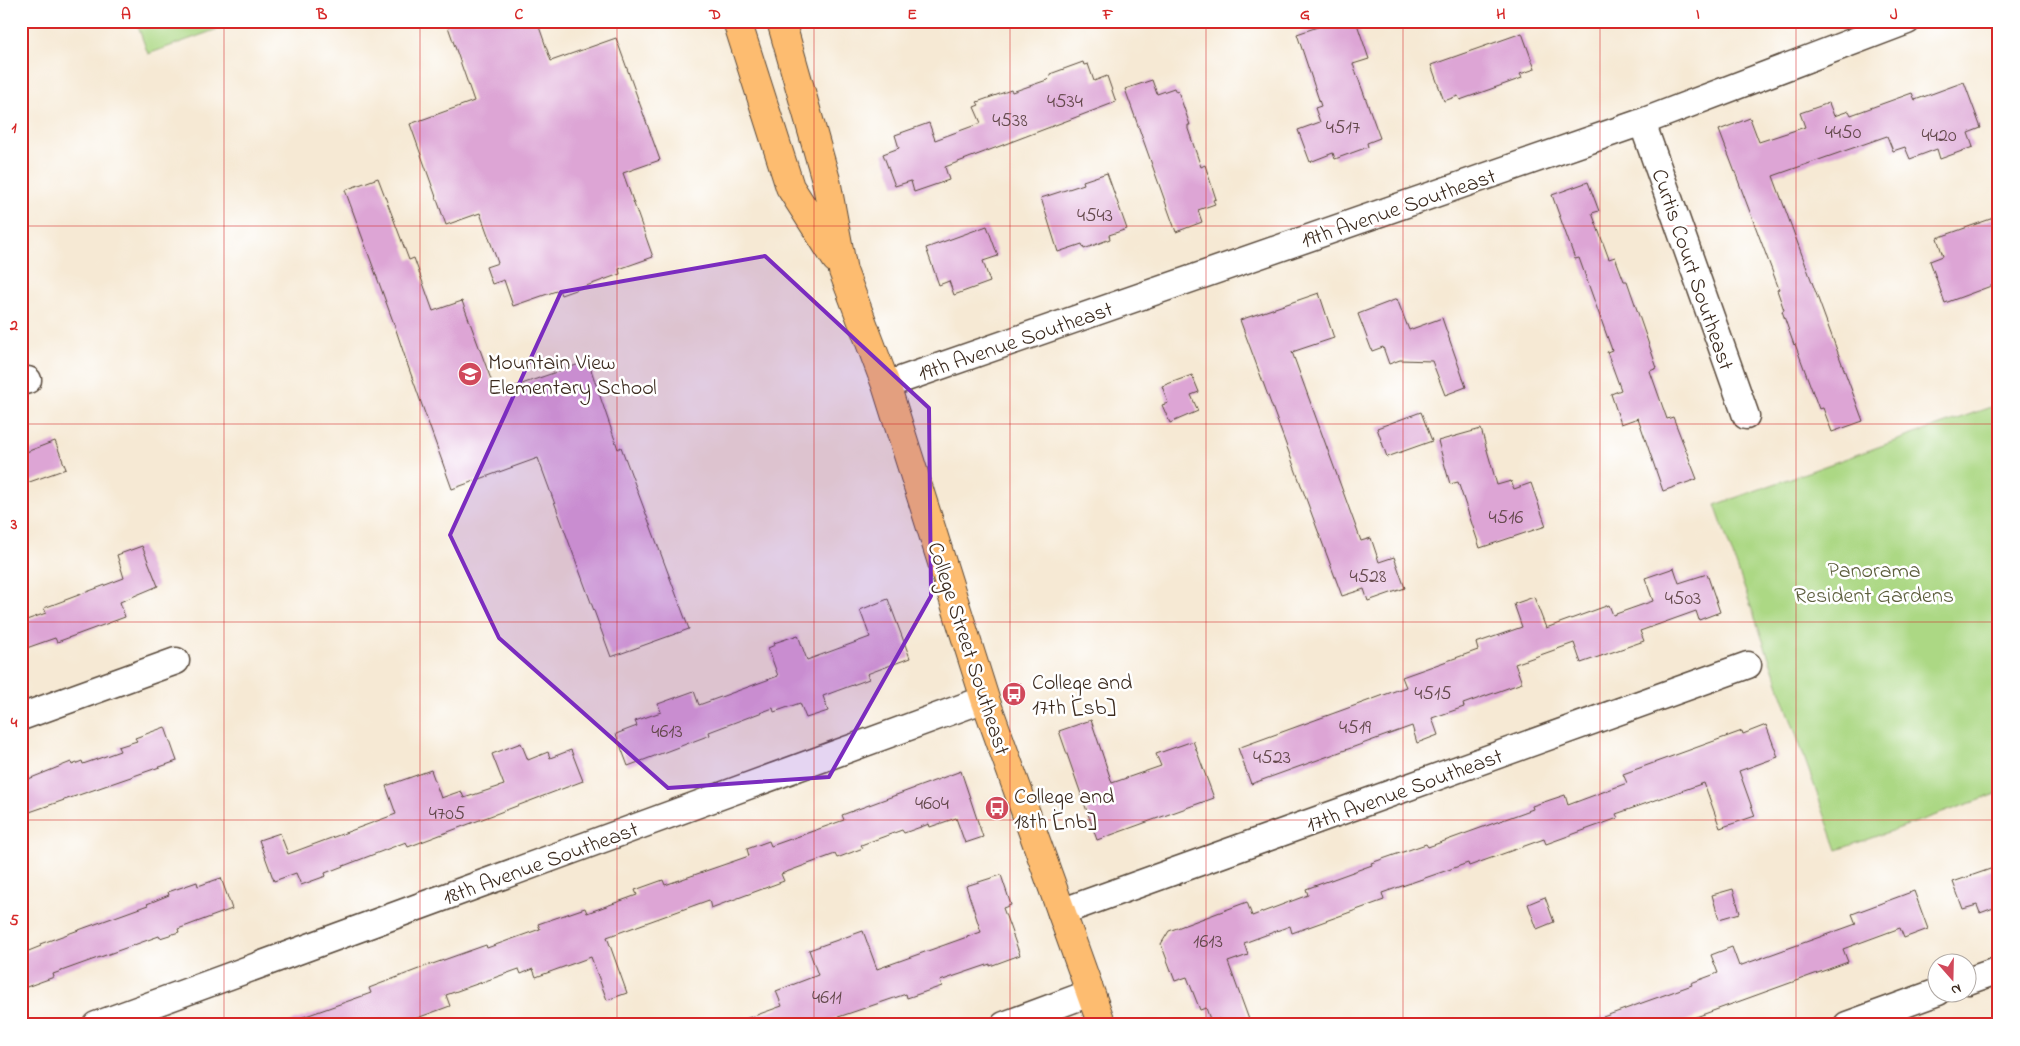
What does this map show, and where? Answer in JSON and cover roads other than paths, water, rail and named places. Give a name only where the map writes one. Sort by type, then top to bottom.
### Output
[{"type":"main road","name":"College Street Southeast","points":[[737,21],[790,187],[843,271]]},
{"type":"main road","name":"College Street Southeast","points":[[781,21],[826,180],[843,271],[886,385],[985,698],[1102,1025]]},
{"type":"street","name":"19th Avenue Southeast","points":[[886,385],[1642,122],[1907,21]]},
{"type":"street","name":"Curtis Court Southeast","points":[[1642,122],[1746,416]]},
{"type":"street","points":[[21,717],[176,662]]},
{"type":"street","name":"17th Avenue Southeast","points":[[1061,912],[1748,665]]},
{"type":"street","name":"18th Avenue Southeast","points":[[96,1025],[985,698]]},
{"type":"street","points":[[1978,977],[1999,970]]},
{"type":"street","points":[[1004,1025],[1090,993]]},
{"type":"street","points":[[1847,1025],[1928,996]]},
{"type":"place","name":"Mountain View Elementary School","points":[[470,374]]},
{"type":"place","name":"College and 17th [sb]","points":[[1014,694]]},
{"type":"place","name":"College and 18th [nb]","points":[[997,808]]},
{"type":"park label","name":"Panorama Resident Gardens","points":[[1874,582]]}]
